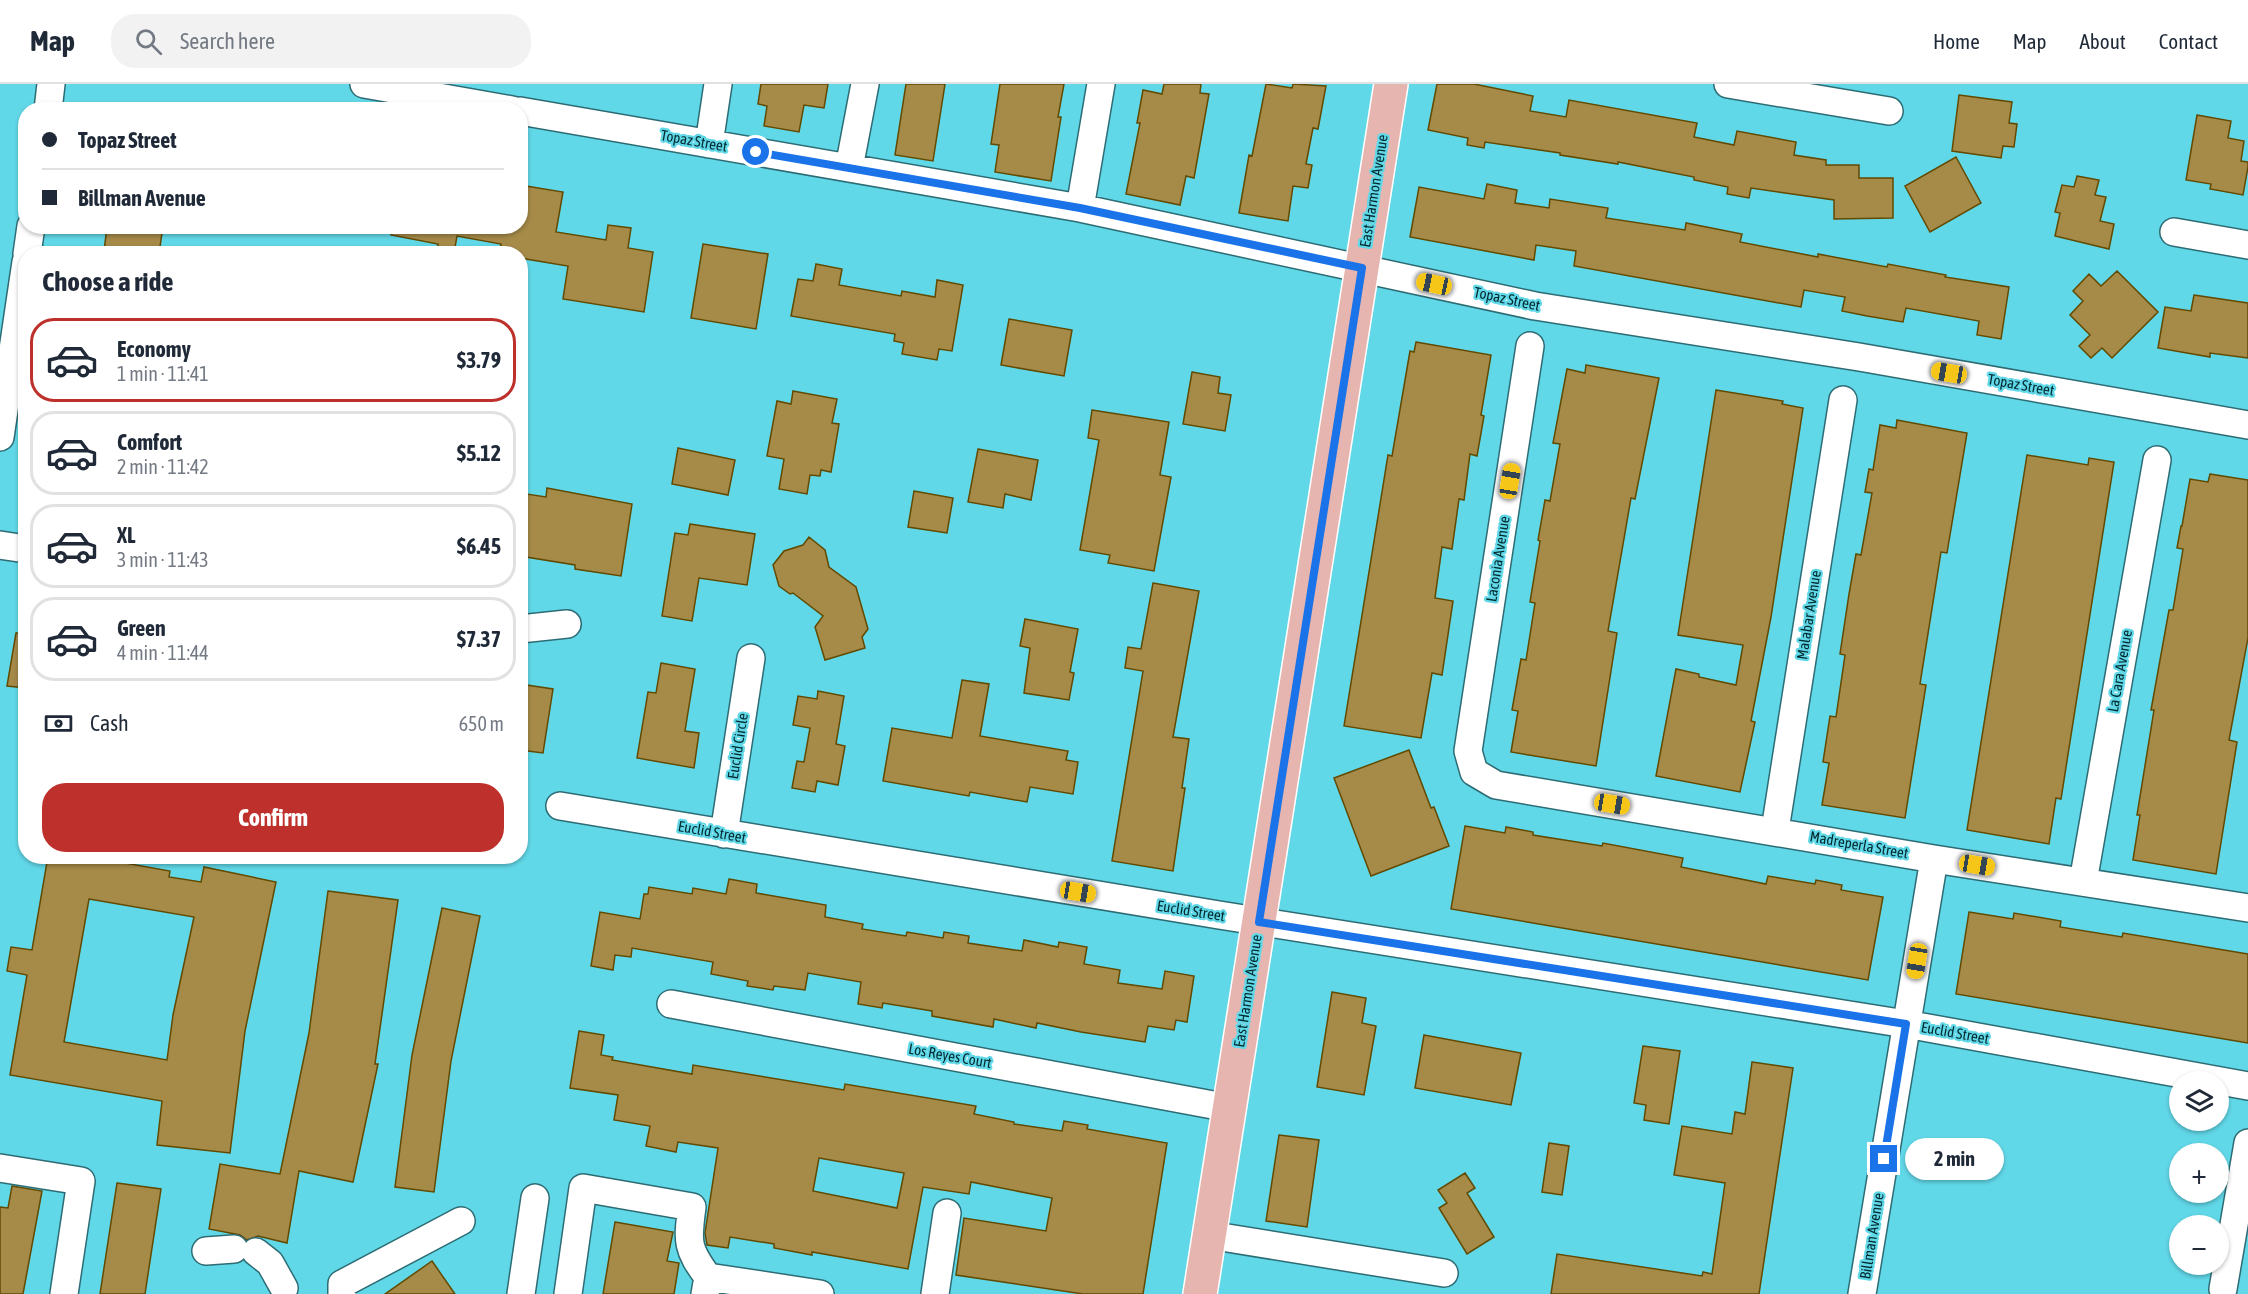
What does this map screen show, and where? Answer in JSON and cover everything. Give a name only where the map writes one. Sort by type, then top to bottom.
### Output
[{"type":"main road","name":"East Harmon Avenue","points":[[1200,1294],[1390,84]]},
{"type":"street","points":[[49,102],[51,84]]},
{"type":"street","points":[[364,84],[466,102]]},
{"type":"street","points":[[709,144],[718,84]]},
{"type":"street","points":[[849,168],[865,84]]},
{"type":"street","points":[[1080,208],[1101,84]]},
{"type":"street","points":[[1728,84],[1889,111]]},
{"type":"street","name":"Topaz Street","points":[[528,112],[1080,208],[1535,306],[1859,357],[2248,424]]},
{"type":"street","points":[[2174,232],[2248,245]]},
{"type":"street","points":[[0,437],[18,316]]},
{"type":"street","name":"Laconia Avenue","points":[[1474,772],[1468,751],[1530,346]]},
{"type":"street","name":"Malabar Avenue","points":[[1775,830],[1843,400]]},
{"type":"street","name":"La Cara Avenue","points":[[2083,882],[2157,460]]},
{"type":"street","points":[[0,544],[18,547]]},
{"type":"street","points":[[528,628],[567,624]]},
{"type":"street","name":"Euclid Circle","points":[[724,834],[751,658]]},
{"type":"street","name":"Madreperla Street","points":[[1474,772],[1496,785],[1775,830],[1934,859],[2248,908]]},
{"type":"street","name":"Euclid Street","points":[[560,806],[1259,922],[1906,1024],[2248,1086]]},
{"type":"street","name":"Billman Avenue","points":[[1862,1294],[1934,859]]},
{"type":"street","name":"Los Reyes Court","points":[[671,1004],[1229,1108]]},
{"type":"street","points":[[2223,1289],[2247,1156]]},
{"type":"street","points":[[0,1168],[81,1181],[64,1294]]},
{"type":"street","points":[[568,1294],[583,1188],[692,1207],[688,1234],[692,1255],[706,1286],[820,1294]]},
{"type":"street","points":[[521,1294],[535,1198]]},
{"type":"street","points":[[935,1294],[947,1213]]},
{"type":"street","points":[[342,1294],[342,1284],[461,1221]]},
{"type":"street","points":[[1209,1235],[1444,1274]]},
{"type":"street","points":[[206,1251],[245,1250],[270,1263],[284,1287]]},
{"type":"building","points":[[761,84],[828,84],[824,108],[804,105],[799,132],[764,126],[767,106],[758,104]]},
{"type":"building","points":[[906,84],[945,84],[933,161],[895,155]]},
{"type":"building","points":[[1000,84],[1064,84],[1051,181],[995,172],[999,145],[991,144]]},
{"type":"building","points":[[1164,84],[1201,84],[1200,93],[1209,94],[1194,178],[1186,176],[1180,205],[1126,194],[1140,123],[1137,123],[1143,90],[1162,94]]},
{"type":"building","points":[[1266,84],[1292,88],[1293,84],[1326,86],[1318,129],[1313,128],[1306,164],[1312,165],[1308,188],[1293,186],[1288,221],[1239,213],[1249,155],[1252,156]]},
{"type":"building","points":[[1437,84],[1474,84],[1533,96],[1530,111],[1566,117],[1569,100],[1697,123],[1694,137],[1734,145],[1737,131],[1796,142],[1794,155],[1826,160],[1826,165],[1859,165],[1859,178],[1893,178],[1893,218],[1834,219],[1834,200],[1751,188],[1749,198],[1727,194],[1728,187],[1694,180],[1694,177],[1618,162],[1618,164],[1485,142],[1484,148],[1467,145],[1468,138],[1428,130]]},
{"type":"building","points":[[1959,95],[2012,102],[2009,123],[2017,124],[2014,147],[2003,146],[2001,158],[1952,151]]},
{"type":"building","points":[[2197,115],[2231,121],[2228,138],[2244,141],[2241,161],[2248,162],[2248,167],[2243,195],[2210,189],[2211,184],[2186,180]]},
{"type":"building","points":[[1956,157],[1981,203],[1930,232],[1905,186]]},
{"type":"building","points":[[2077,176],[2099,180],[2095,195],[2106,197],[2100,221],[2114,224],[2109,249],[2055,236],[2060,213],[2055,212],[2062,185],[2074,187]]},
{"type":"building","points":[[1487,184],[1517,190],[1515,203],[1549,208],[1550,199],[1608,208],[1606,218],[1685,230],[1686,223],[1742,234],[1740,242],[1818,257],[1818,254],[1887,267],[1888,264],[1946,275],[1945,277],[2009,287],[2001,339],[1977,335],[1979,321],[1906,308],[1903,322],[1842,311],[1845,297],[1804,290],[1801,307],[1574,266],[1576,251],[1536,245],[1534,260],[1410,237],[1419,187],[1484,199]]},
{"type":"building","points":[[528,186],[563,192],[556,232],[606,240],[608,225],[631,228],[628,248],[653,252],[644,312],[563,299],[568,266],[528,259],[528,246],[501,246],[501,244],[457,236],[455,246],[438,246],[438,244],[391,235],[528,234]]},
{"type":"building","points":[[106,234],[162,234],[160,246],[105,246]]},
{"type":"building","points":[[703,244],[768,254],[756,329],[691,318]]},
{"type":"building","points":[[816,264],[842,269],[839,285],[901,296],[902,291],[935,297],[937,280],[963,285],[952,351],[939,349],[937,360],[902,354],[904,343],[894,341],[895,334],[791,316],[798,279],[813,281]]},
{"type":"building","points":[[2117,271],[2158,312],[2112,358],[2102,348],[2091,358],[2079,346],[2090,335],[2070,315],[2083,301],[2073,291],[2089,274],[2101,286]]},
{"type":"building","points":[[2194,295],[2248,303],[2248,358],[2210,353],[2210,357],[2158,348],[2165,307],[2191,311]]},
{"type":"building","points":[[1009,319],[1072,330],[1064,376],[1001,365]]},
{"type":"building","points":[[1416,342],[1491,355],[1477,456],[1470,454],[1464,500],[1459,499],[1452,549],[1442,547],[1435,598],[1453,601],[1442,675],[1432,673],[1421,738],[1344,726],[1388,455],[1392,456],[1410,351],[1414,352]]},
{"type":"building","points":[[1586,365],[1659,378],[1635,499],[1631,498],[1608,631],[1617,633],[1596,766],[1511,752],[1518,711],[1512,710],[1521,659],[1526,660],[1535,603],[1530,602],[1540,541],[1538,540],[1545,500],[1550,501],[1560,444],[1553,443],[1567,369],[1585,373]]},
{"type":"building","points":[[1192,372],[1220,377],[1218,393],[1231,395],[1225,431],[1183,424]]},
{"type":"building","points":[[1716,390],[1783,401],[1782,404],[1803,408],[1771,617],[1751,721],[1755,722],[1740,792],[1656,776],[1676,669],[1699,674],[1699,677],[1736,685],[1743,645],[1678,635]]},
{"type":"building","points":[[793,391],[837,399],[832,423],[839,424],[831,472],[821,470],[820,476],[810,475],[807,494],[779,489],[784,459],[767,456],[777,401],[791,404]]},
{"type":"building","points":[[1092,410],[1169,422],[1160,475],[1171,477],[1154,571],[1108,563],[1110,555],[1080,550],[1099,440],[1088,438]]},
{"type":"building","points":[[1897,420],[1967,433],[1947,553],[1941,552],[1920,684],[1926,685],[1905,818],[1822,805],[1829,763],[1823,762],[1830,716],[1836,717],[1845,655],[1840,654],[1849,594],[1856,554],[1861,555],[1872,493],[1865,492],[1869,469],[1873,470],[1880,425],[1896,428]]},
{"type":"building","points":[[678,448],[735,460],[728,495],[672,484]]},
{"type":"building","points":[[978,449],[1038,460],[1031,500],[1005,494],[1003,508],[968,502]]},
{"type":"building","points":[[2027,455],[2088,465],[2089,458],[2114,462],[2061,799],[2056,798],[2049,844],[1967,830]]},
{"type":"building","points":[[2210,474],[2248,480],[2248,638],[2229,740],[2237,742],[2216,874],[2133,860],[2140,815],[2137,815],[2154,710],[2151,710],[2169,610],[2173,610],[2183,549],[2177,548],[2190,479],[2208,482]]},
{"type":"building","points":[[547,488],[632,504],[621,576],[575,569],[575,565],[528,557],[528,494],[546,497]]},
{"type":"building","points":[[914,491],[953,498],[947,533],[908,527]]},
{"type":"building","points":[[690,524],[755,534],[747,585],[699,578],[692,621],[662,616],[675,533],[688,535]]},
{"type":"building","points":[[809,537],[825,550],[829,567],[856,587],[868,629],[862,637],[865,648],[825,660],[815,627],[823,616],[793,593],[790,594],[779,586],[773,565],[784,551],[803,545]]},
{"type":"building","points":[[1153,583],[1199,591],[1173,737],[1189,739],[1182,788],[1185,788],[1173,871],[1112,861],[1143,671],[1125,668],[1128,647],[1141,649]]},
{"type":"building","points":[[1025,619],[1078,629],[1070,672],[1074,673],[1069,700],[1024,693],[1030,648],[1020,646]]},
{"type":"building","points":[[16,633],[18,633],[18,687],[7,686]]},
{"type":"building","points":[[661,663],[695,669],[685,731],[699,733],[694,768],[637,758],[648,692],[656,693]]},
{"type":"building","points":[[962,680],[989,684],[980,736],[1068,751],[1066,760],[1078,762],[1073,794],[1030,787],[1027,802],[970,792],[969,796],[883,781],[892,728],[952,738]]},
{"type":"building","points":[[528,685],[553,689],[543,753],[528,751]]},
{"type":"building","points":[[818,691],[844,696],[836,744],[845,746],[838,785],[817,781],[815,792],[792,788],[797,761],[804,762],[810,728],[793,725],[798,696],[817,699]]},
{"type":"building","points":[[1409,750],[1431,808],[1434,807],[1449,846],[1371,876],[1334,778]]},
{"type":"building","points":[[1465,826],[1505,833],[1506,827],[1533,832],[1533,835],[1602,846],[1603,843],[1683,858],[1681,867],[1766,884],[1768,876],[1815,884],[1816,880],[1842,885],[1841,890],[1883,897],[1868,980],[1451,909]]},
{"type":"building","points":[[47,864],[131,864],[170,871],[169,877],[201,882],[204,867],[276,882],[245,1031],[230,1153],[157,1145],[162,1101],[10,1075],[27,975],[7,971],[11,947],[32,950]],"holes":[[[89,899],[194,917],[173,1015],[167,1060],[64,1042]]]},
{"type":"building","points":[[729,879],[757,884],[756,893],[826,905],[825,917],[863,924],[862,929],[906,936],[907,932],[943,938],[944,932],[969,936],[968,943],[1022,951],[1024,940],[1058,947],[1059,942],[1087,947],[1084,964],[1120,970],[1118,983],[1162,989],[1165,971],[1194,976],[1187,1022],[1176,1020],[1174,1030],[1148,1026],[1145,1042],[1037,1023],[1036,1028],[994,1019],[993,1027],[932,1016],[932,1011],[883,1003],[882,1008],[858,1004],[861,982],[808,973],[805,990],[774,986],[773,990],[747,986],[748,981],[711,974],[713,962],[632,948],[631,957],[615,955],[613,970],[591,966],[600,912],[640,919],[644,894],[648,894],[649,887],[692,894],[693,888],[726,894]]},
{"type":"building","points":[[328,891],[398,900],[375,1064],[378,1064],[353,1182],[299,1171],[287,1243],[258,1236],[247,1240],[240,1235],[209,1229],[220,1164],[280,1174],[309,1033]]},
{"type":"building","points":[[442,908],[480,916],[451,1061],[434,1192],[395,1187],[412,1055]]},
{"type":"building","points":[[1969,912],[2013,919],[2014,913],[2061,921],[2060,927],[2122,937],[2123,933],[2248,954],[2248,1043],[1956,994]]},
{"type":"building","points":[[1332,992],[1366,998],[1362,1023],[1376,1026],[1364,1095],[1317,1087]]},
{"type":"building","points":[[579,1031],[604,1035],[601,1055],[613,1057],[612,1060],[692,1074],[693,1065],[844,1090],[845,1084],[976,1106],[974,1114],[1014,1122],[1014,1124],[1062,1131],[1064,1121],[1088,1125],[1087,1129],[1167,1143],[1143,1294],[1083,1294],[956,1275],[964,1218],[1046,1231],[1052,1198],[971,1182],[969,1194],[923,1187],[908,1269],[812,1252],[812,1255],[774,1248],[774,1244],[730,1237],[728,1248],[707,1245],[705,1233],[718,1148],[678,1142],[676,1152],[646,1146],[650,1126],[614,1120],[618,1095],[570,1088]],"holes":[[[819,1158],[904,1173],[897,1208],[813,1191]]]},
{"type":"building","points":[[1424,1035],[1521,1053],[1511,1105],[1415,1088]]},
{"type":"building","points":[[1643,1046],[1680,1051],[1669,1124],[1644,1120],[1646,1105],[1634,1103]]},
{"type":"building","points":[[1752,1062],[1793,1068],[1759,1294],[1551,1294],[1557,1254],[1702,1276],[1703,1272],[1712,1274],[1725,1183],[1674,1175],[1682,1126],[1732,1134],[1735,1112],[1745,1114]]},
{"type":"building","points":[[1279,1135],[1319,1140],[1307,1227],[1266,1221]]},
{"type":"building","points":[[1549,1143],[1569,1146],[1562,1195],[1542,1192]]},
{"type":"building","points":[[1465,1173],[1475,1188],[1467,1193],[1494,1237],[1467,1254],[1439,1208],[1447,1203],[1438,1190]]},
{"type":"building","points":[[117,1183],[161,1189],[145,1294],[100,1294]]},
{"type":"building","points":[[12,1186],[42,1191],[23,1294],[0,1294],[0,1207],[8,1208]]},
{"type":"building","points":[[615,1222],[673,1232],[667,1261],[679,1263],[674,1294],[603,1294]]},
{"type":"building","points":[[432,1261],[455,1294],[385,1294]]},
{"type":"route","points":[[756,152],[1080,208],[1362,268],[1259,922],[1906,1024],[1884,1159]]}]
